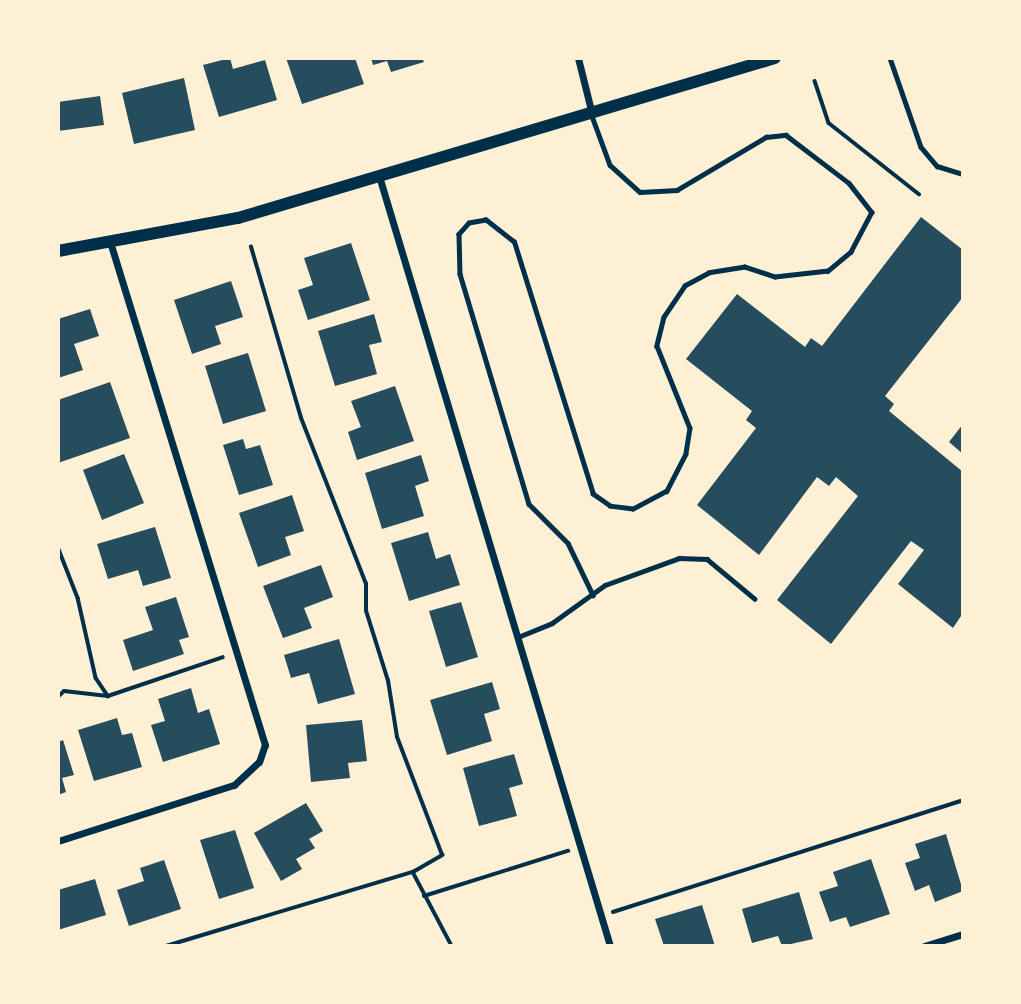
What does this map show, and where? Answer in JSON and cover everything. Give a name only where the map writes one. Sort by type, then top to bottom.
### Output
[{"type":"street","points":[[578,58],[592,114]]},
{"type":"street","points":[[58,251],[111,245],[238,218],[775,58]]},
{"type":"street","points":[[379,176],[604,915],[610,946]]},
{"type":"street","points":[[58,841],[248,775],[265,745],[238,650],[111,245]]},
{"type":"street","points":[[924,946],[963,934]]},
{"type":"lane","points":[[890,58],[921,147],[937,166],[963,174]]},
{"type":"lane","points":[[592,114],[610,165],[640,192],[677,190],[766,137],[786,135],[849,183],[872,212],[851,252],[828,271],[775,277],[746,267],[709,273],[685,286],[664,317],[657,346],[690,428],[686,454],[667,491],[633,509],[610,506],[593,494],[514,242],[486,220],[469,223],[458,234],[460,274],[528,504],[568,544],[593,595]]},
{"type":"lane","points":[[519,637],[593,595],[679,558],[707,559],[755,599]]},
{"type":"path","points":[[815,81],[829,123],[919,194]]},
{"type":"path","points":[[166,946],[413,872],[442,855],[397,737],[388,681],[366,611],[366,583],[301,418],[251,247]]},
{"type":"path","points":[[58,547],[78,598],[96,678],[108,696]]},
{"type":"path","points":[[58,697],[64,691],[108,696],[238,650]]},
{"type":"path","points":[[604,915],[963,800]]},
{"type":"path","points":[[424,896],[582,847]]},
{"type":"path","points":[[413,872],[452,946]]},
{"type":"building","points":[[230,58],[233,69],[265,60],[277,100],[219,117],[203,65]]},
{"type":"building","points":[[286,58],[355,58],[364,84],[302,104]]},
{"type":"building","points":[[371,58],[422,58],[424,62],[391,72],[387,61],[373,65]]},
{"type":"building","points":[[184,78],[195,130],[134,144],[122,93]]},
{"type":"building","points":[[100,96],[104,125],[58,131],[58,102]]},
{"type":"building","points":[[921,217],[963,250],[963,297],[885,396],[894,404],[889,411],[963,472],[963,613],[953,628],[898,584],[924,550],[911,541],[831,644],[777,600],[858,496],[836,477],[829,486],[817,477],[759,555],[697,505],[756,428],[746,420],[752,411],[686,359],[737,294],[805,347],[811,338],[822,346]]},
{"type":"building","points":[[351,243],[370,300],[308,320],[298,290],[313,285],[304,258]]},
{"type":"building","points":[[231,281],[243,317],[215,326],[221,344],[192,354],[174,300]]},
{"type":"building","points":[[90,309],[99,336],[74,344],[83,370],[58,378],[58,319]]},
{"type":"building","points":[[374,314],[382,342],[369,345],[377,374],[335,386],[318,331]]},
{"type":"building","points":[[248,353],[266,411],[223,424],[205,366]]},
{"type":"building","points":[[110,382],[130,438],[58,463],[58,400]]},
{"type":"building","points":[[395,386],[414,441],[357,460],[348,432],[361,427],[351,401]]},
{"type":"building","points":[[963,424],[963,454],[949,442]]},
{"type":"building","points":[[243,439],[246,449],[260,445],[273,485],[239,495],[223,445]]},
{"type":"building","points":[[124,454],[144,503],[102,520],[83,470]]},
{"type":"building","points":[[421,455],[429,481],[415,486],[424,516],[382,529],[365,473]]},
{"type":"building","points":[[292,495],[304,531],[285,537],[291,555],[258,567],[239,513]]},
{"type":"building","points":[[155,527],[171,578],[143,586],[138,570],[108,579],[97,544]]},
{"type":"building","points":[[428,532],[436,559],[450,554],[460,585],[409,601],[391,543]]},
{"type":"building","points":[[321,565],[333,597],[304,608],[312,628],[283,638],[263,586]]},
{"type":"building","points":[[176,597],[189,637],[179,640],[184,654],[133,671],[123,640],[153,630],[145,607]]},
{"type":"building","points":[[461,602],[478,657],[446,667],[429,611]]},
{"type":"building","points":[[339,639],[355,694],[318,704],[309,673],[291,678],[284,655]]},
{"type":"building","points":[[492,682],[500,709],[484,714],[492,741],[447,755],[430,700]]},
{"type":"building","points":[[191,688],[198,713],[209,709],[220,744],[163,762],[151,725],[165,721],[158,699]]},
{"type":"building","points":[[117,718],[122,735],[132,733],[142,767],[94,781],[78,730]]},
{"type":"building","points":[[362,720],[367,761],[348,763],[350,778],[311,782],[306,725]]},
{"type":"building","points":[[63,740],[74,775],[62,778],[66,792],[58,795],[58,742]]},
{"type":"building","points":[[514,754],[523,784],[509,788],[517,816],[479,826],[463,768]]},
{"type":"building","points":[[306,803],[323,831],[309,839],[315,848],[296,859],[302,869],[281,881],[254,833]]},
{"type":"building","points":[[235,830],[254,888],[219,899],[200,840]]},
{"type":"building","points":[[946,834],[963,891],[935,902],[929,885],[915,891],[905,863],[920,858],[915,844]]},
{"type":"building","points":[[871,859],[890,914],[850,927],[846,917],[830,922],[819,892],[838,886],[833,872]]},
{"type":"building","points":[[164,860],[181,909],[129,926],[117,890],[144,881],[140,868]]},
{"type":"building","points":[[95,879],[106,915],[58,930],[58,890]]},
{"type":"building","points":[[799,892],[813,939],[782,946],[778,936],[752,943],[742,909]]},
{"type":"building","points":[[702,905],[715,946],[664,946],[655,919]]}]
